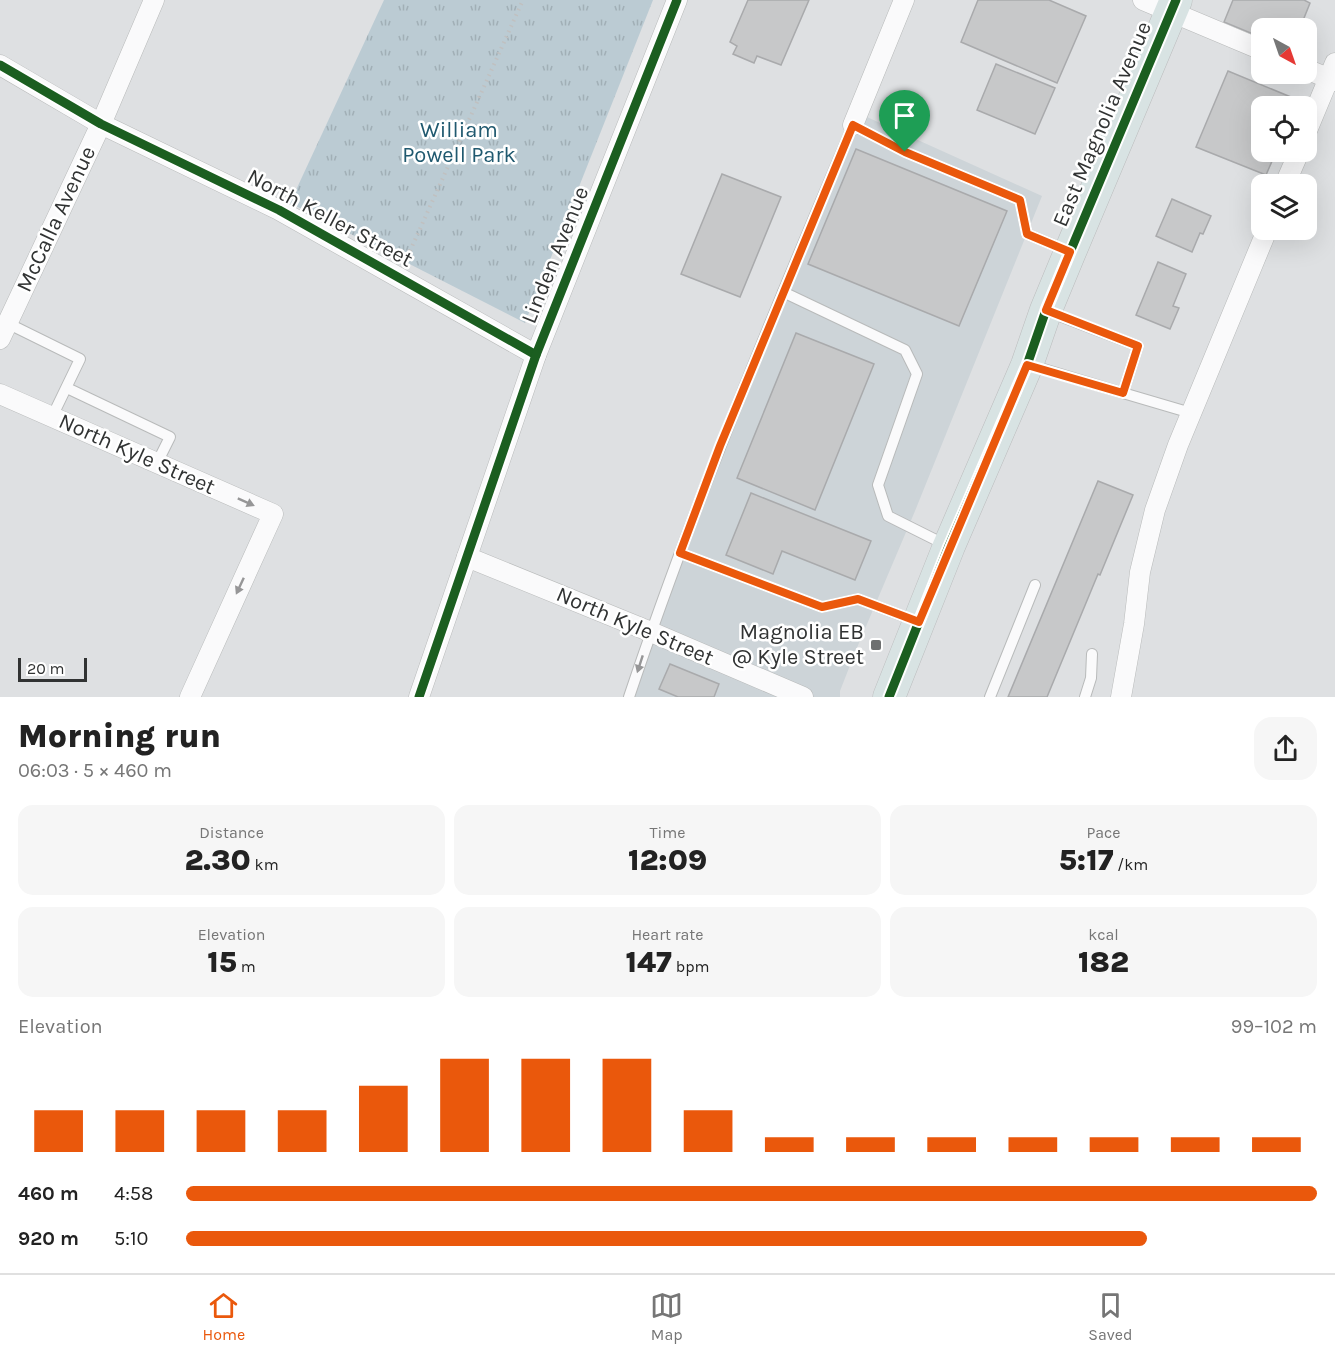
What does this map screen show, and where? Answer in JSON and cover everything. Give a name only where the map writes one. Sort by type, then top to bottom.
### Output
[{"type":"main road","name":"East Magnolia Avenue","points":[[889,697],[949,546],[1027,365],[1163,4]]},
{"type":"street","name":"McCalla Avenue","points":[[4,331],[101,124],[154,0]]},
{"type":"street","name":"Linden Avenue","points":[[419,697],[536,355],[677,0]]},
{"type":"street","points":[[853,125],[904,0]]},
{"type":"street","points":[[1163,4],[1251,45]]},
{"type":"street","name":"North Keller Street","points":[[0,65],[101,124],[279,210],[536,355]]},
{"type":"street","points":[[1317,71],[1333,74],[1317,109]]},
{"type":"street","points":[[1120,697],[1134,624],[1140,572],[1155,510],[1191,412],[1263,240]]},
{"type":"street","name":"North Kyle Street","points":[[0,394],[273,514],[190,697]]},
{"type":"street","name":"North Kyle Street","points":[[467,557],[803,697]]},
{"type":"lane","points":[[629,697],[720,446],[853,125],[905,152],[1020,200],[1027,234],[1070,252]]},
{"type":"lane","points":[[783,292],[905,350],[918,374],[878,485],[888,516],[949,546]]},
{"type":"lane","points":[[1046,310],[1138,346],[1123,393]]},
{"type":"lane","points":[[4,331],[80,359],[52,417]]},
{"type":"lane","points":[[1027,365],[1191,412]]},
{"type":"lane","points":[[67,388],[170,437],[157,463]]},
{"type":"lane","points":[[680,553],[822,607],[858,599],[919,622]]},
{"type":"lane","points":[[990,697],[1035,585]]},
{"type":"lane","points":[[1085,697],[1091,678],[1092,654]]},
{"type":"path","points":[[410,251],[523,0]]},
{"type":"shaded area","points":[[858,113],[1042,196],[915,511],[856,650],[840,691],[840,697],[629,697],[651,632]]},
{"type":"green space","name":"William Powell Park","points":[[384,0],[653,0],[525,323],[290,203]]},
{"type":"building","points":[[748,0],[809,0],[781,65],[757,56],[754,63],[733,54],[737,46],[730,42]]},
{"type":"building","points":[[978,0],[1049,0],[1086,16],[1057,83],[961,42]]},
{"type":"building","points":[[1233,0],[1304,0],[1310,3],[1304,18],[1251,18],[1251,33],[1224,22]]},
{"type":"building","points":[[996,64],[1055,88],[1035,134],[977,110]]},
{"type":"building","points":[[1228,71],[1251,81],[1251,84],[1259,84],[1288,96],[1251,96],[1251,162],[1272,162],[1266,174],[1196,147]]},
{"type":"building","points":[[856,149],[1007,211],[959,326],[808,264]]},
{"type":"building","points":[[722,174],[781,197],[740,297],[681,274]]},
{"type":"building","points":[[1172,199],[1211,216],[1192,252],[1156,236]]},
{"type":"building","points":[[1158,262],[1186,274],[1173,306],[1179,308],[1170,329],[1136,315]]},
{"type":"building","points":[[796,333],[874,364],[815,510],[737,478]]},
{"type":"building","points":[[1098,481],[1133,495],[1100,575],[1098,574],[1047,697],[1008,697]]},
{"type":"building","points":[[751,493],[871,541],[855,580],[782,551],[773,574],[726,555]]},
{"type":"building","points":[[670,664],[719,684],[714,697],[678,697],[659,689]]},
{"type":"cycle path","points":[[419,697],[536,355],[677,0]]},
{"type":"cycle path","points":[[889,697],[949,546],[1027,365],[1046,310],[1176,0]]},
{"type":"cycle path","points":[[0,65],[101,124],[279,210],[536,355]]},
{"type":"place","name":"Magnolia EB @ Kyle Street","points":[[876,645]]},
{"type":"route","points":[[853,125],[905,152],[1020,200],[1027,234],[1070,252],[1046,310],[1138,346],[1123,393],[1027,365],[919,622],[858,599],[822,607],[680,553],[720,446],[853,125]]}]
